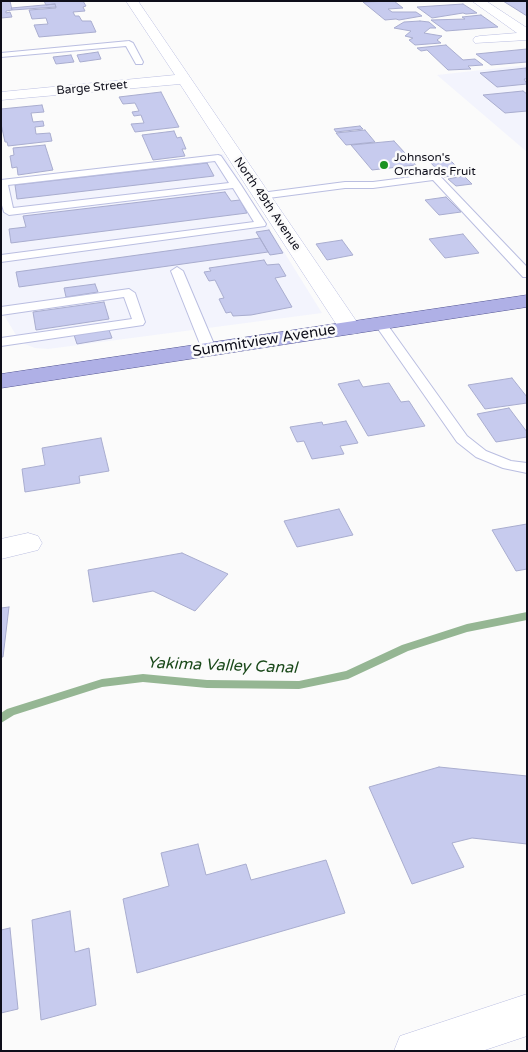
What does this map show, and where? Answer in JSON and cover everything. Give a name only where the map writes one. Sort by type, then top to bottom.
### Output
[{"type":"main road","name":"Summitview Avenue","points":[[1,381],[527,302]]},
{"type":"street","name":"North 49th Avenue","points":[[132,1],[350,328]]},
{"type":"street","points":[[478,1],[527,35]]},
{"type":"street","points":[[480,40],[527,35]]},
{"type":"street","name":"Barge Street","points":[[1,96],[183,79]]},
{"type":"street","points":[[415,1051],[527,1015]]},
{"type":"lane","points":[[1,55],[129,43],[139,62]]},
{"type":"lane","points":[[1,259],[261,224],[236,185],[218,158],[2,183],[5,208],[10,212],[236,185]]},
{"type":"lane","points":[[261,196],[345,185],[373,185],[435,177],[527,274]]},
{"type":"lane","points":[[177,271],[209,349]]},
{"type":"lane","points":[[1,311],[129,293],[139,322],[1,342]]},
{"type":"lane","points":[[380,323],[462,439],[481,454],[508,465],[527,468]]},
{"type":"shaded area","points":[[527,65],[527,152],[437,75]]},
{"type":"shaded area","points":[[223,154],[322,313],[48,349],[35,348],[20,342],[1,310],[1,180]]},
{"type":"building","points":[[1,1],[10,1],[12,10],[6,11],[6,13],[10,12],[12,17],[1,18]]},
{"type":"building","points":[[44,1],[83,1],[86,6],[83,7],[85,11],[73,12],[82,21],[91,21],[96,32],[39,37],[34,25],[48,24],[46,18],[32,19],[29,10],[56,8],[55,4],[46,5]]},
{"type":"building","points":[[394,1],[403,8],[388,9],[392,12],[416,12],[422,16],[399,20],[385,20],[363,2]]},
{"type":"building","points":[[503,1],[527,1],[527,16]]},
{"type":"building","points":[[55,4],[56,7],[12,10],[11,8]]},
{"type":"building","points":[[463,4],[477,13],[463,13],[432,18],[417,7]]},
{"type":"building","points":[[481,15],[498,27],[446,31],[431,20],[465,19],[462,17]]},
{"type":"building","points":[[404,22],[429,22],[436,28],[430,28],[424,33],[442,36],[437,40],[441,43],[415,45],[409,40],[413,38],[405,36],[411,31],[394,28]]},
{"type":"building","points":[[446,45],[463,60],[475,59],[483,65],[468,66],[471,69],[448,70],[427,50],[421,51],[417,48]]},
{"type":"building","points":[[527,49],[527,62],[491,65],[476,54]]},
{"type":"building","points":[[98,52],[101,59],[80,62],[77,55]]},
{"type":"building","points":[[71,55],[74,62],[56,64],[53,57]]},
{"type":"building","points":[[526,68],[527,79],[524,79],[527,84],[497,87],[480,73]]},
{"type":"building","points":[[523,91],[527,94],[527,111],[505,113],[483,95]]},
{"type":"building","points":[[161,92],[179,127],[135,132],[131,124],[144,123],[141,115],[134,116],[132,112],[139,111],[135,103],[123,104],[119,97]]},
{"type":"building","points":[[42,105],[44,112],[31,113],[33,122],[43,121],[44,126],[35,127],[36,134],[50,133],[52,141],[8,146],[7,142],[5,142],[1,124],[1,109]]},
{"type":"building","points":[[360,126],[363,129],[336,132],[334,129]]},
{"type":"building","points":[[365,130],[375,142],[346,145],[336,133]]},
{"type":"building","points":[[174,131],[177,138],[181,137],[186,149],[182,149],[185,156],[153,160],[142,135]]},
{"type":"building","points":[[394,141],[416,165],[372,170],[351,145]]},
{"type":"building","points":[[45,145],[53,170],[18,175],[17,167],[12,168],[10,156],[14,155],[13,148]]},
{"type":"building","points":[[450,160],[464,174],[444,177],[430,162]]},
{"type":"building","points":[[207,163],[214,176],[17,199],[15,185]]},
{"type":"building","points":[[464,176],[472,184],[456,186],[448,179]]},
{"type":"building","points":[[225,192],[231,201],[240,200],[247,213],[11,243],[9,229],[26,227],[23,216]]},
{"type":"building","points":[[446,197],[461,212],[439,215],[425,200]]},
{"type":"building","points":[[269,230],[283,253],[270,255],[256,232]]},
{"type":"building","points":[[463,234],[479,253],[445,258],[429,239]]},
{"type":"building","points":[[260,238],[268,252],[19,287],[16,272]]},
{"type":"building","points":[[342,240],[353,255],[327,260],[316,244]]},
{"type":"building","points":[[264,260],[267,265],[279,264],[286,276],[275,278],[292,307],[251,315],[233,316],[231,312],[226,313],[219,299],[224,298],[215,280],[209,281],[204,272],[211,271],[209,268]]},
{"type":"building","points":[[95,284],[98,292],[66,297],[64,288]]},
{"type":"building","points":[[104,302],[109,319],[36,330],[33,312]]},
{"type":"building","points":[[109,330],[112,338],[77,344],[74,335]]},
{"type":"building","points":[[512,378],[527,397],[527,403],[485,409],[468,385]]},
{"type":"building","points":[[359,380],[363,387],[389,383],[401,402],[409,401],[425,426],[368,436],[338,384]]},
{"type":"building","points":[[509,408],[527,432],[527,437],[496,442],[477,414]]},
{"type":"building","points":[[346,421],[358,443],[340,446],[344,454],[312,459],[304,441],[297,442],[290,427],[322,422],[323,425]]},
{"type":"building","points":[[101,438],[109,471],[79,476],[80,483],[25,492],[22,469],[45,465],[42,448]]},
{"type":"building","points":[[339,509],[353,535],[297,547],[284,521]]},
{"type":"building","points":[[527,524],[527,569],[516,571],[492,530]]},
{"type":"building","points":[[182,553],[228,574],[195,611],[153,591],[93,602],[88,570]]},
{"type":"building","points":[[9,607],[3,657],[1,657],[1,608]]},
{"type":"building","points":[[439,767],[527,776],[527,844],[472,838],[452,843],[464,867],[412,884],[369,787]]},
{"type":"building","points":[[198,844],[206,875],[246,864],[251,880],[326,860],[345,913],[137,973],[123,899],[169,886],[161,853]]},
{"type":"building","points":[[70,911],[75,952],[89,948],[96,1005],[41,1020],[32,920]]},
{"type":"building","points":[[10,928],[18,1009],[1,1013],[1,930]]},
{"type":"waterway","name":"Yakima Valley Canal","points":[[1,719],[11,712],[102,683],[143,678],[207,684],[299,685],[348,675],[405,648],[467,628],[527,616]]},
{"type":"place","name":"Johnson's Orchards Fruit","points":[[384,165]]}]
